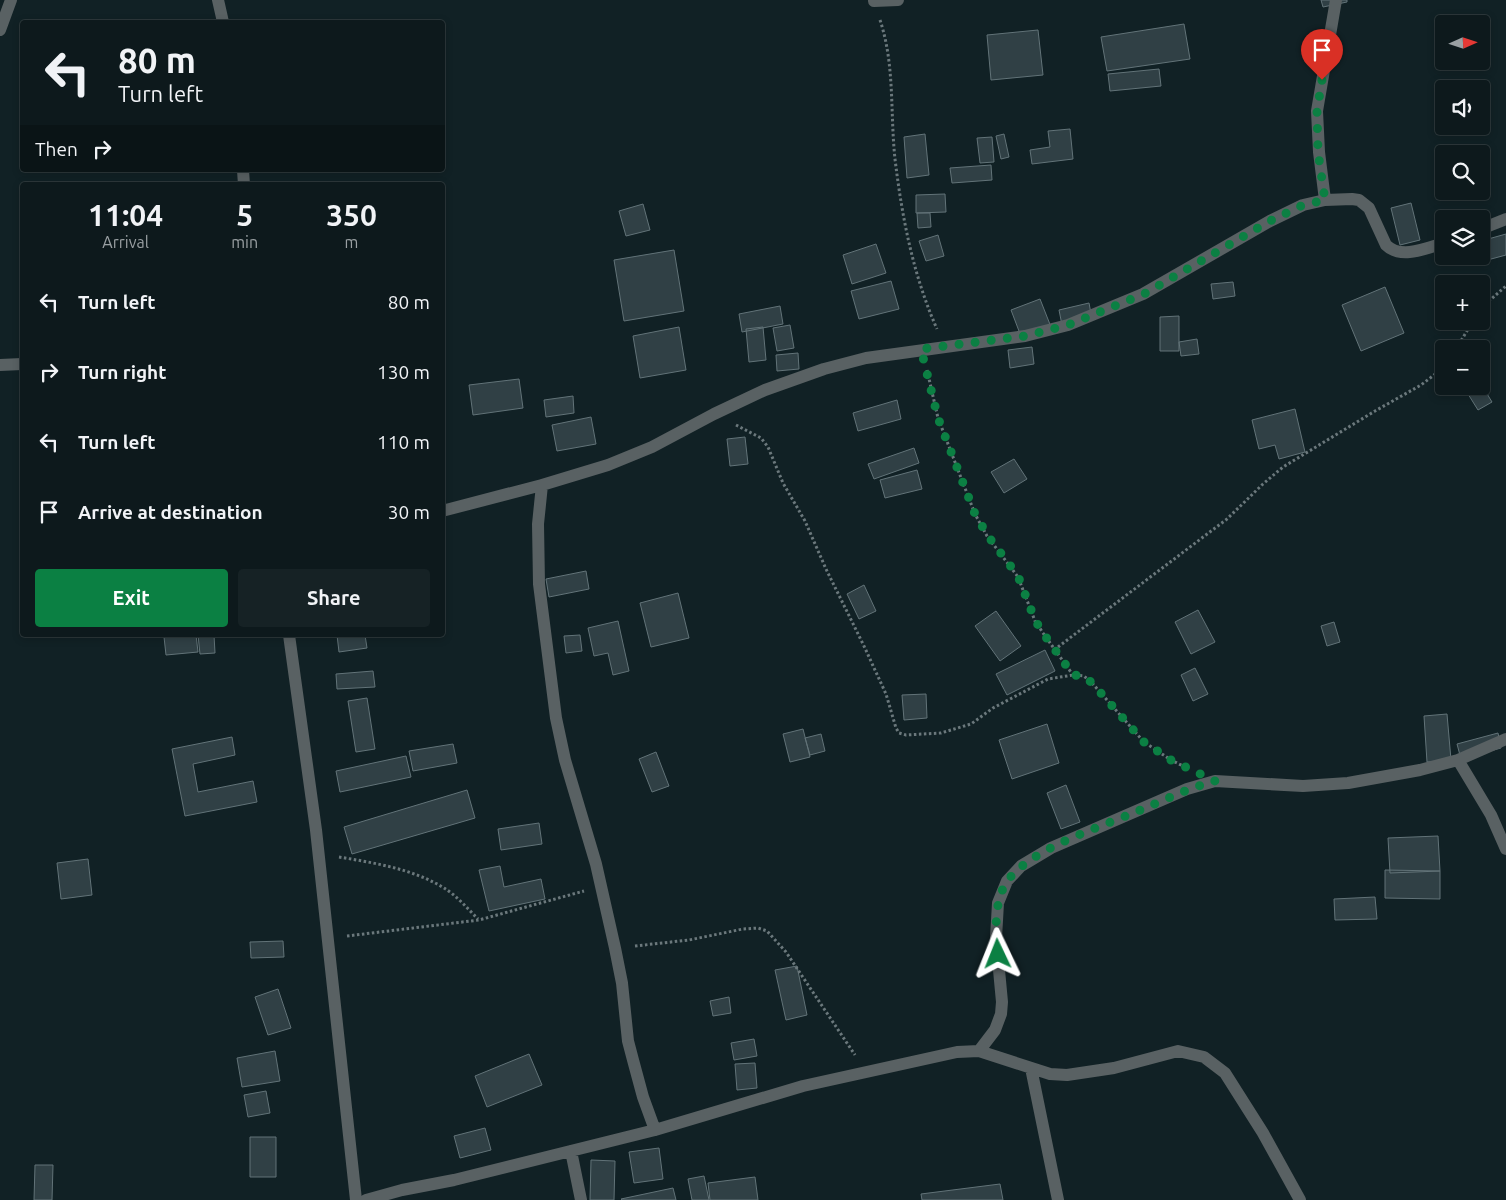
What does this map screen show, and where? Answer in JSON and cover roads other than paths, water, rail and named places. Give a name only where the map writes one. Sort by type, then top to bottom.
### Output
[{"type":"street","points":[[0,30],[11,0]]},
{"type":"street","points":[[218,0],[223,20]]},
{"type":"street","points":[[874,1],[898,0]]},
{"type":"street","points":[[1325,200],[1318,152],[1317,111],[1336,0]]},
{"type":"street","points":[[445,510],[542,485],[608,465],[652,447],[714,414],[765,390],[824,369],[866,358],[1025,336],[1068,325],[1144,294],[1270,221],[1303,205],[1325,200],[1352,199],[1364,203],[1369,208],[1386,245],[1391,250],[1417,251],[1435,245]]},
{"type":"street","points":[[1490,225],[1506,219]]},
{"type":"street","points":[[0,365],[20,364]]},
{"type":"street","points":[[542,485],[538,539],[539,584],[556,718],[565,760],[601,886],[616,948],[632,1060],[655,1130]]},
{"type":"street","points":[[289,637],[319,854],[356,1200]]},
{"type":"street","points":[[979,1051],[995,1030],[1001,1014],[1002,1002],[996,938],[998,903],[1007,881],[1021,866],[1051,848],[1187,789],[1215,781],[1304,786],[1348,782],[1420,770],[1458,760],[1506,739]]},
{"type":"street","points":[[1458,760],[1492,814],[1506,849]]},
{"type":"street","points":[[366,1200],[655,1130],[803,1086],[957,1052],[979,1051],[1050,1074],[1067,1075],[1114,1068],[1178,1051],[1204,1057],[1224,1073],[1263,1133],[1300,1200]]},
{"type":"street","points":[[1031,1068],[1058,1200]]},
{"type":"street","points":[[571,1151],[581,1200]]}]
